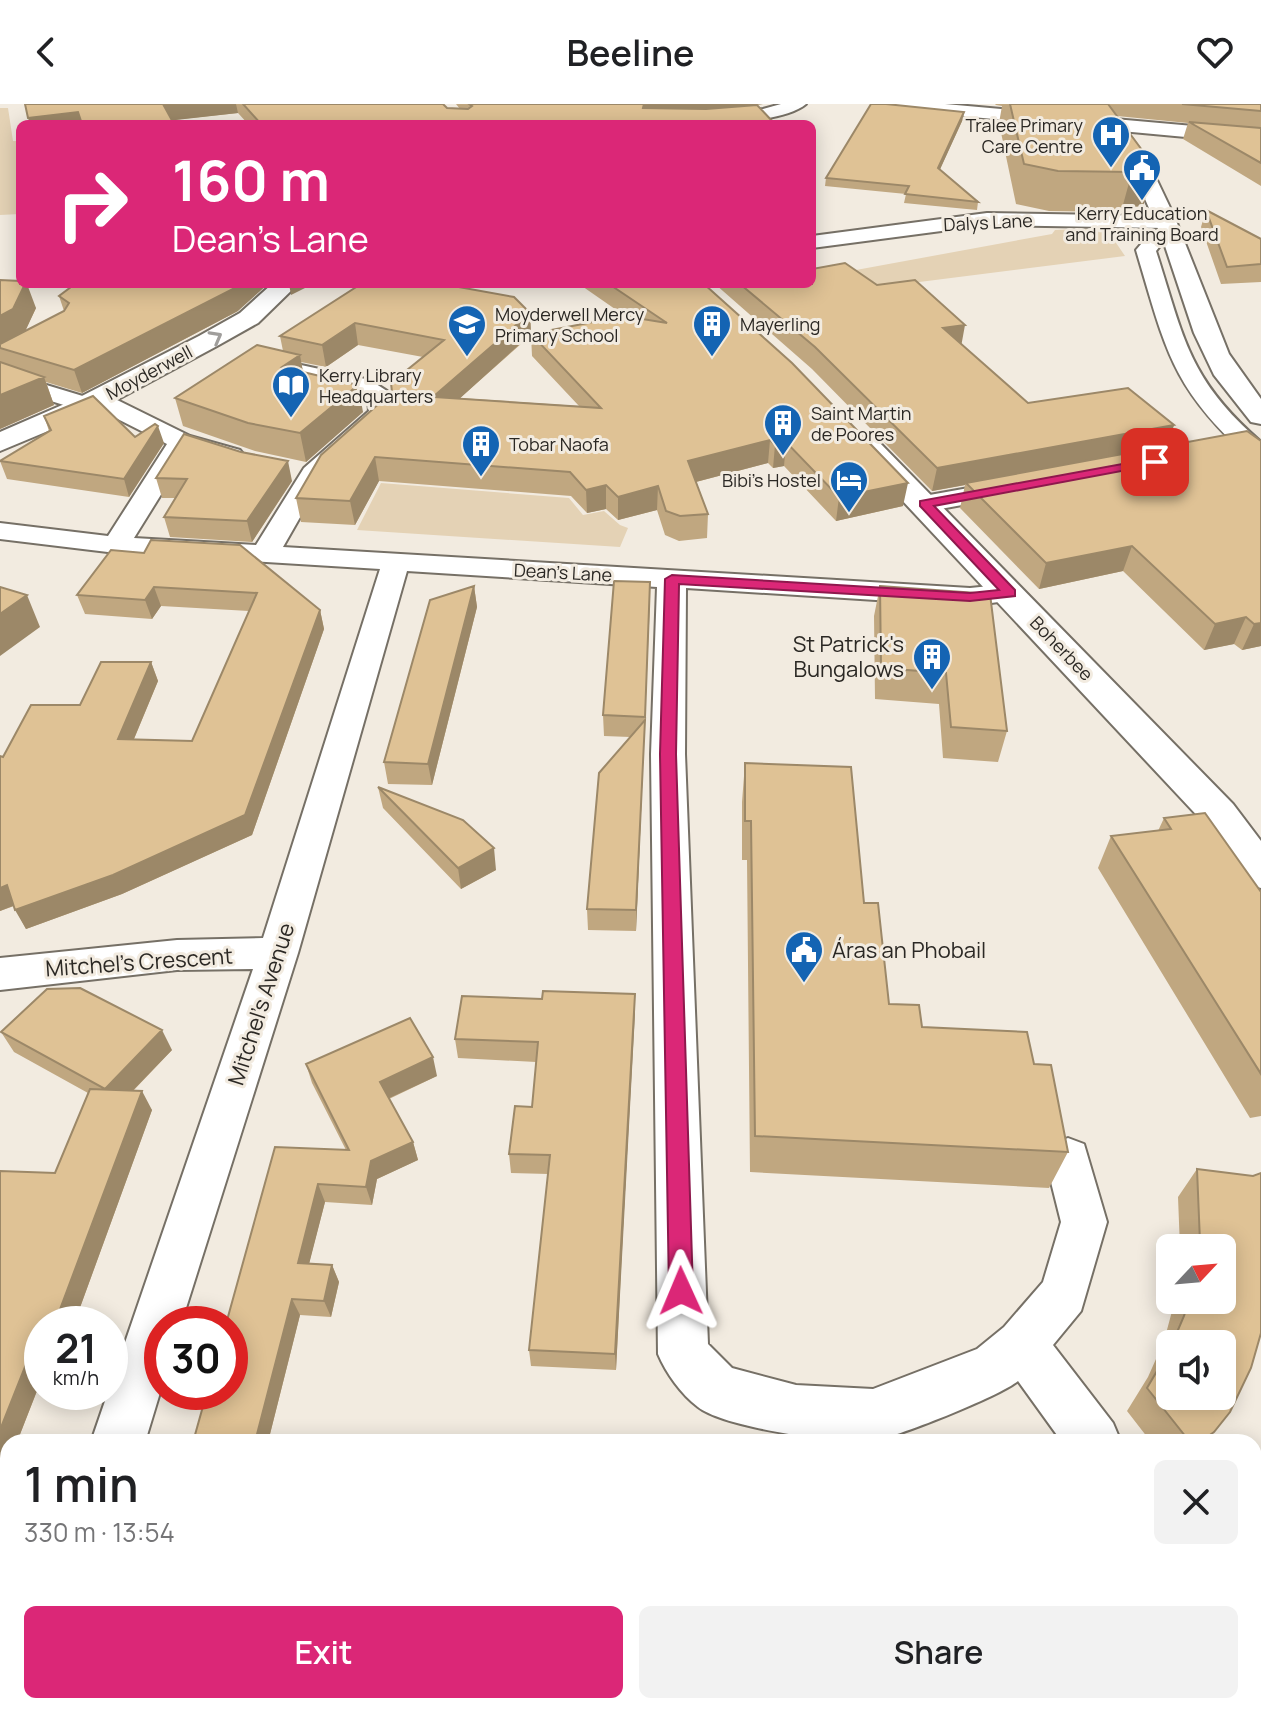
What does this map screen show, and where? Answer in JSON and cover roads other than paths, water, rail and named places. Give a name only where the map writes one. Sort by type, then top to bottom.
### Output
[{"type":"main road","points":[[886,104],[1261,138]]},
{"type":"main road","points":[[1045,119],[1074,113],[1089,104],[1121,126]]},
{"type":"main road","points":[[1121,126],[1116,134],[1117,140],[1121,148],[1135,155],[1170,231],[1220,367],[1261,416]]},
{"type":"main road","name":"Moyderwell","points":[[3,438],[92,402],[249,318],[282,288]]},
{"type":"main road","name":"Boherbee","points":[[850,430],[1010,593],[1219,814],[1261,873]]},
{"type":"street","points":[[697,120],[764,114],[798,104]]},
{"type":"street","name":"Dalys Lane","points":[[816,241],[987,219],[1170,231]]},
{"type":"street","points":[[1170,231],[1146,250],[1178,352],[1193,383],[1254,449]]},
{"type":"street","points":[[264,555],[313,473],[381,413],[379,396],[362,385],[274,366]]},
{"type":"street","points":[[0,378],[92,402],[181,441],[254,462]]},
{"type":"street","points":[[116,545],[181,441]]},
{"type":"street","points":[[1220,448],[1254,449]]},
{"type":"street","points":[[284,470],[313,473]]},
{"type":"street","points":[[924,504],[1045,483]]},
{"type":"street","name":"Dean's Lane","points":[[0,531],[116,545],[264,555],[970,597],[1010,593]]},
{"type":"street","name":"Mitchel's Avenue","points":[[121,1434],[278,953],[396,562]]},
{"type":"street","points":[[672,579],[668,754],[683,1354],[717,1390],[796,1411],[873,1415],[969,1380],[995,1367],[1022,1345],[1064,1294],[1084,1222],[1068,1158]]},
{"type":"street","name":"Mitchel's Crescent","points":[[0,974],[177,955],[278,953]]},
{"type":"street","points":[[1022,1345],[1088,1434]]},
{"type":"place","name":"Tralee Primary Care Centre","points":[[1111,169]]},
{"type":"place","name":"Kerry Education and Training Board","points":[[1142,202]]},
{"type":"place","name":"Moyderwell Mercy Primary School","points":[[467,358]]},
{"type":"place","name":"Mayerling","points":[[712,358]]},
{"type":"place","name":"Kerry Library Headquarters","points":[[291,419]]},
{"type":"place","name":"Saint Martin de Poores","points":[[783,457]]},
{"type":"place","name":"Tobar Naofa","points":[[481,478]]},
{"type":"place","name":"Bibi's Hostel","points":[[849,514]]},
{"type":"place","name":"St Patrick's Bungalows","points":[[932,691]]},
{"type":"place","name":"Áras an Phobail","points":[[804,984]]}]
